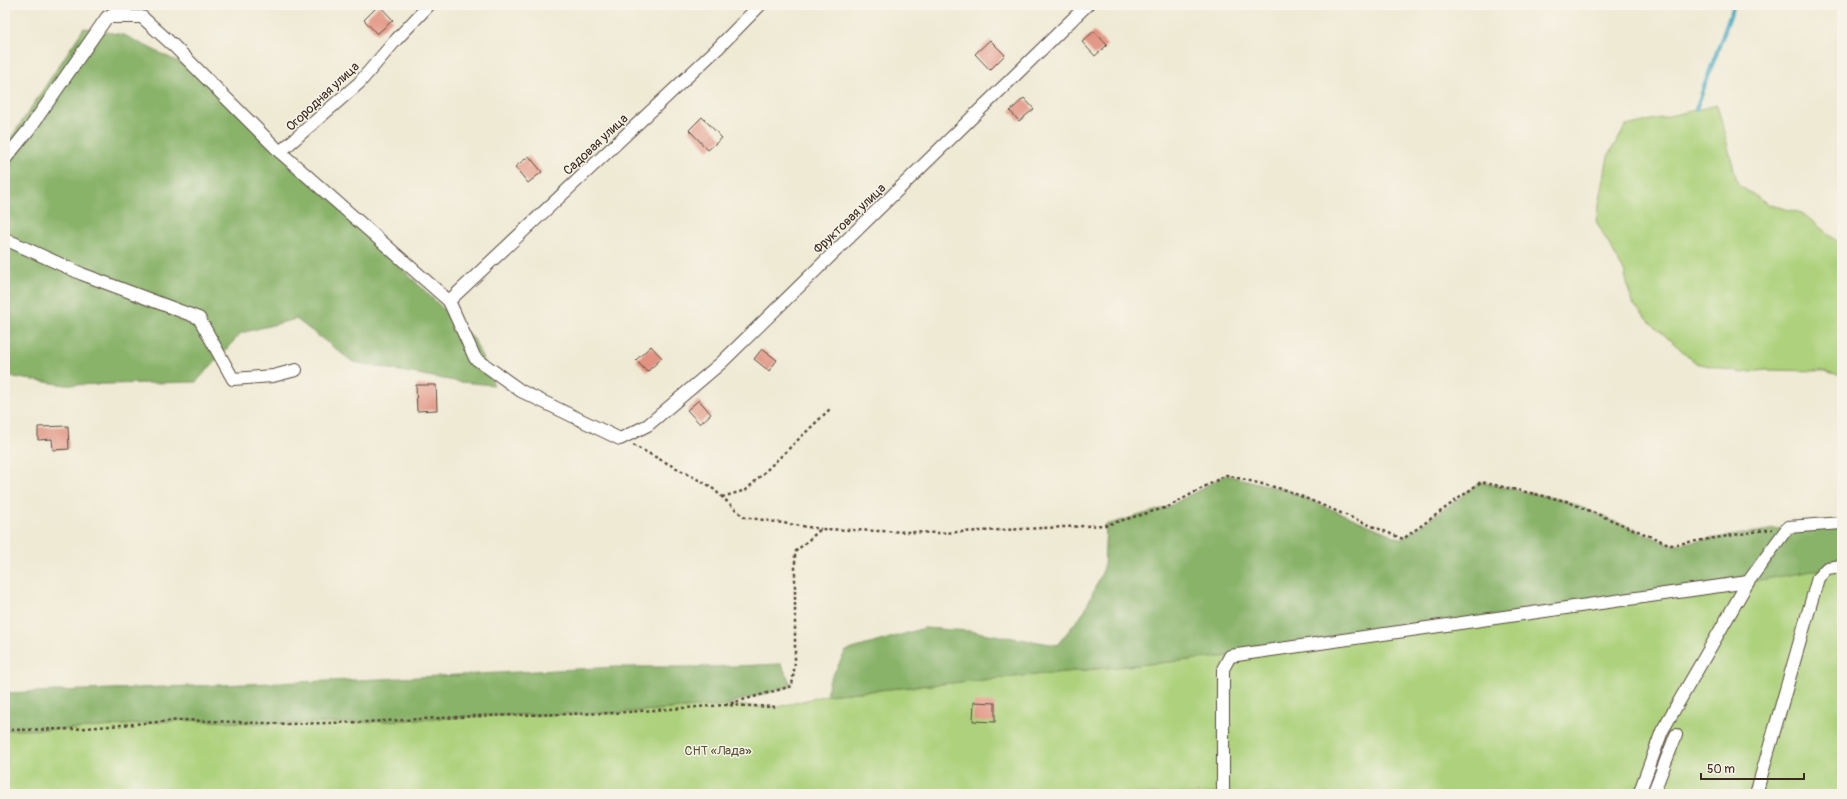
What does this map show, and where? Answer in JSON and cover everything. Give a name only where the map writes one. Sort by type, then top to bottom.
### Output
[{"type":"street","points":[[5,159],[30,128],[107,17],[129,5]]},
{"type":"street","name":"Огородная улица","points":[[280,152],[359,83],[395,41],[429,5]]},
{"type":"street","name":"Садовая улица","points":[[449,301],[716,49],[760,5]]},
{"type":"street","name":"Фруктовая улица","points":[[620,439],[648,425],[721,363],[1088,5]]},
{"type":"street","points":[[107,17],[142,17],[174,46],[280,152],[449,301],[475,358],[521,391],[620,439]]},
{"type":"street","points":[[5,239],[82,274],[199,318],[233,379],[273,376],[296,370]]},
{"type":"street","points":[[1639,794],[1662,731],[1748,582],[1788,527],[1842,523]]},
{"type":"street","points":[[1756,794],[1818,578],[1827,568],[1842,566]]},
{"type":"street","points":[[1223,794],[1223,669],[1230,656],[1748,582]]},
{"type":"street","points":[[1653,794],[1676,735]]},
{"type":"path","points":[[722,497],[746,490],[831,408]]},
{"type":"path","points":[[620,439],[710,486],[744,517],[821,529],[939,533],[1106,525],[1168,508],[1226,475],[1286,490],[1403,540],[1481,482],[1566,501],[1671,545],[1788,527]]},
{"type":"path","points":[[725,705],[792,686],[795,661],[795,552],[821,529]]},
{"type":"path","points":[[5,730],[75,728],[183,720],[289,724],[366,722],[477,716],[613,714],[725,705],[778,707]]},
{"type":"green space","points":[[84,28],[124,35],[204,75],[474,339],[494,385],[460,382],[353,362],[296,319],[241,333],[196,382],[66,385],[5,376],[5,147]]},
{"type":"green space","points":[[1717,105],[1738,185],[1770,205],[1802,213],[1842,245],[1842,376],[1825,371],[1766,370],[1742,373],[1696,363],[1651,323],[1632,303],[1624,271],[1596,221],[1608,156],[1626,126]]},
{"type":"green space","points":[[1226,475],[1286,490],[1402,539],[1481,482],[1566,501],[1671,545],[1788,527],[1842,523],[1842,566],[1748,582],[1230,656],[827,695],[829,682],[846,651],[924,628],[969,631],[1057,645],[1084,612],[1104,568],[1106,525],[1168,507]]},
{"type":"green space","name":"СНТ «Лада»","points":[[1842,566],[1842,794],[5,794],[5,730],[75,729],[183,720],[289,724],[366,722],[477,716],[613,713],[725,705],[778,707],[827,695],[1230,656]]},
{"type":"green space","points":[[781,664],[792,686],[725,705],[613,713],[477,716],[366,722],[289,724],[183,720],[75,729],[5,730],[5,693],[380,679],[617,667],[714,667]]},
{"type":"building","points":[[379,5],[393,20],[377,34],[364,20]]},
{"type":"building","points":[[1094,31],[1107,45],[1095,56],[1082,42]]},
{"type":"building","points":[[990,40],[1005,55],[990,70],[975,54]]},
{"type":"building","points":[[1024,98],[1034,109],[1019,121],[1010,111]]},
{"type":"building","points":[[702,117],[722,138],[708,150],[689,130]]},
{"type":"building","points":[[529,156],[542,172],[528,183],[515,167]]},
{"type":"building","points":[[651,346],[662,358],[647,372],[636,360]]},
{"type":"building","points":[[762,349],[777,360],[769,371],[754,359]]},
{"type":"building","points":[[416,385],[436,385],[437,410],[417,411]]},
{"type":"building","points":[[699,400],[711,414],[700,424],[687,410]]},
{"type":"building","points":[[68,426],[69,449],[53,450],[52,439],[38,440],[38,427]]},
{"type":"building","points":[[974,702],[995,703],[995,722],[973,721]]},
{"type":"waterway","points":[[1696,109],[1734,5]]}]
